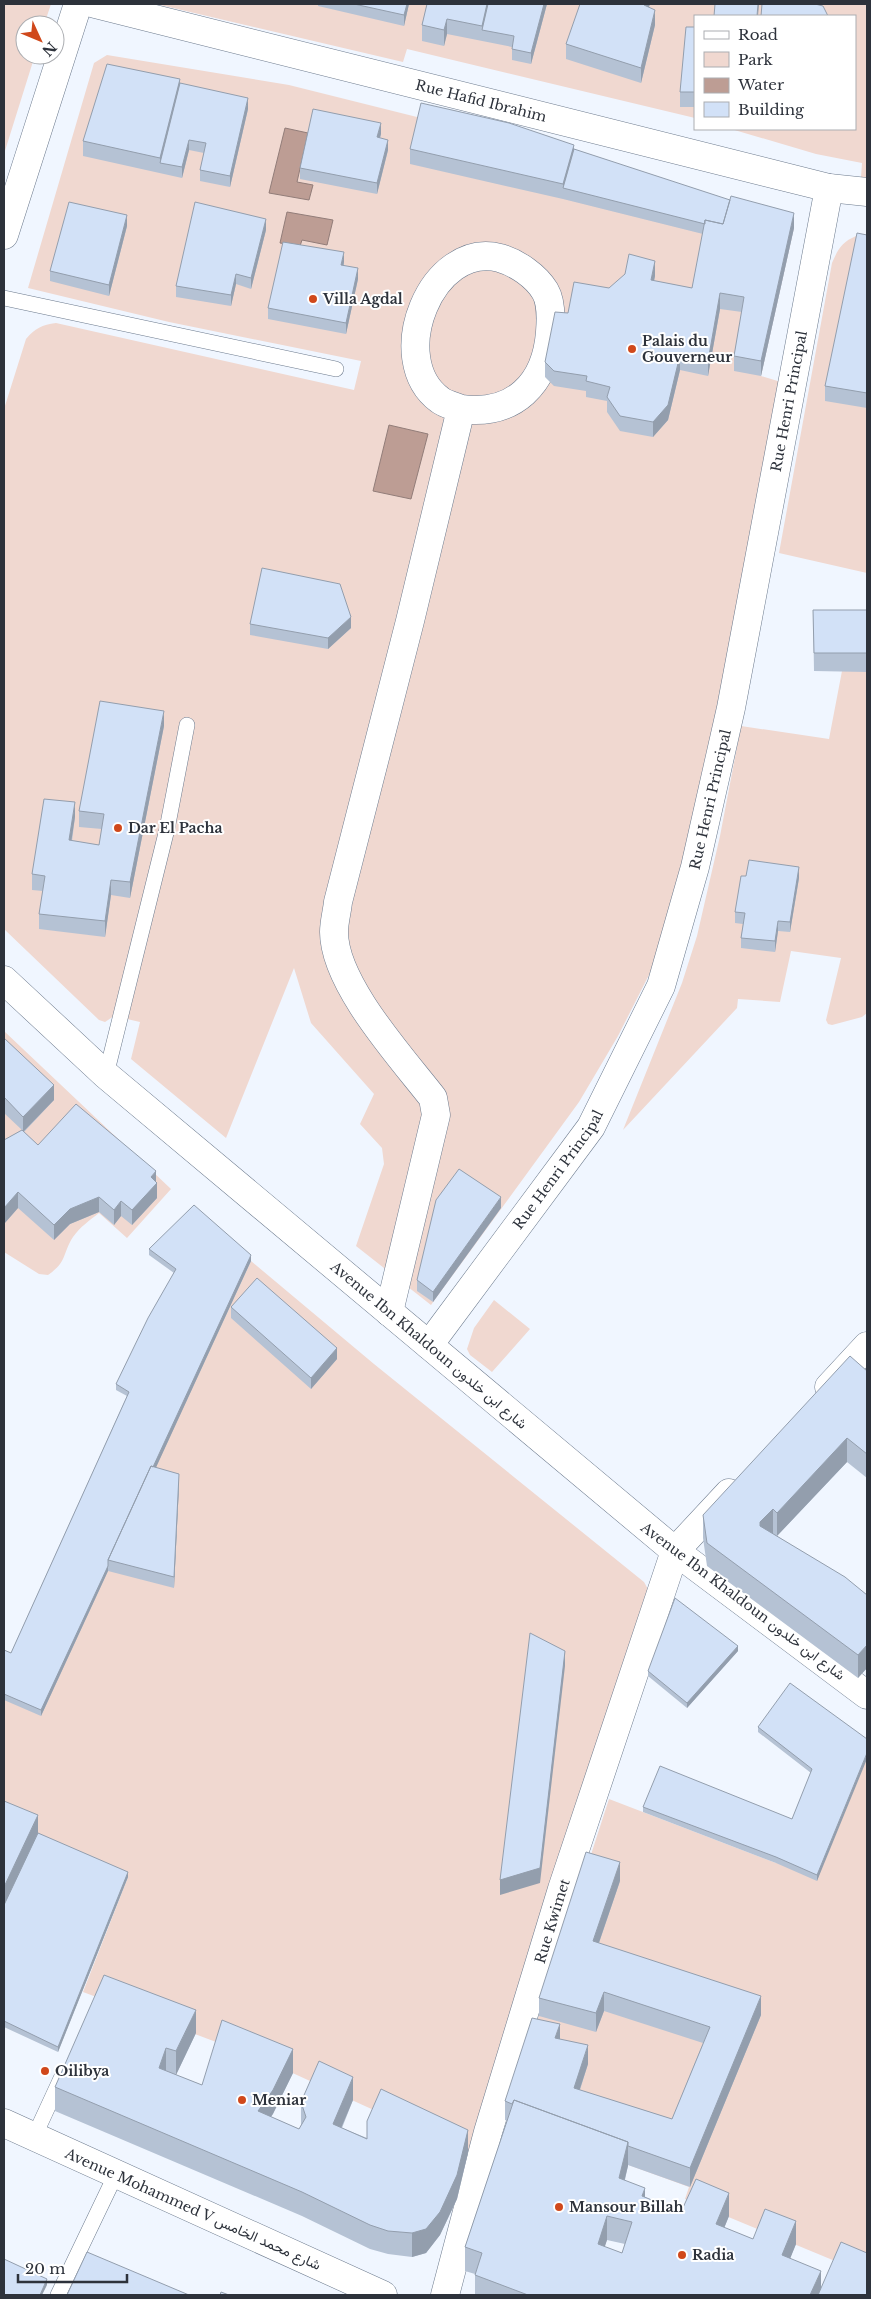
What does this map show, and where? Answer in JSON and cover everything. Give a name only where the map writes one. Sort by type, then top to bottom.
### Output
[{"type":"street","points":[[4,234],[78,4]]},
{"type":"street","name":"Rue Hafid Ibrahim","points":[[95,4],[829,188],[867,192]]},
{"type":"street","name":"Rue Henri Principal","points":[[429,1345],[591,1126],[661,986],[695,867],[731,708],[829,188]]},
{"type":"street","points":[[490,256],[500,258],[517,265],[536,280],[546,292],[550,322],[544,360],[530,388],[514,401],[480,412],[461,409],[440,400],[426,384],[416,355],[418,319],[430,294],[450,270],[469,259],[490,256]]},
{"type":"street","points":[[389,1312],[436,1115],[433,1098],[359,1000],[341,964],[334,934],[338,902],[461,409]]},
{"type":"street","name":"Avenue Ibn Khaldoun شارع ابن خلدون","points":[[4,980],[106,1075],[675,1551],[867,1695]]},
{"type":"street","points":[[814,1402],[867,1346]]},
{"type":"street","points":[[675,1551],[748,1473]]},
{"type":"street","name":"Rue Kwimet","points":[[445,2295],[488,2132],[557,1907],[675,1551]]},
{"type":"street","name":"Avenue Mohammed V شارع محمد الخامس","points":[[4,2123],[383,2295]]},
{"type":"lane","points":[[4,298],[336,369]]},
{"type":"lane","points":[[106,1075],[167,829],[187,726]]},
{"type":"lane","points":[[34,2137],[70,2059]]},
{"type":"lane","points":[[58,2295],[116,2174]]},
{"type":"green space","points":[[4,4],[51,4],[47,15],[15,15],[15,65],[32,65],[4,154]]},
{"type":"green space","points":[[156,4],[867,4],[867,178],[861,177],[862,163],[816,154],[734,130],[856,130],[856,15],[694,15],[694,118],[407,49],[403,62]]},
{"type":"green space","points":[[107,55],[289,85],[421,118],[794,228],[761,376],[781,382],[762,495],[690,840],[653,967],[618,1036],[579,1102],[431,1305],[356,1246],[384,1164],[382,1148],[360,1124],[374,1094],[311,1023],[294,968],[226,1138],[131,1059],[140,1022],[114,1016],[105,1022],[99,1020],[4,929],[4,409],[26,339],[39,328],[56,323],[354,390],[361,361],[169,322],[28,288],[94,63]]},
{"type":"green space","points":[[856,236],[867,236],[867,573],[779,553],[832,263],[841,246]]},
{"type":"green space","points":[[842,671],[867,671],[867,1013],[862,1017],[832,1025],[828,1024],[826,1020],[841,958],[791,951],[780,1002],[738,999],[737,1008],[623,1130],[682,983],[697,936],[720,836],[741,726],[829,739]]},
{"type":"green space","points":[[4,1031],[171,1189],[127,1238],[99,1213],[76,1233],[59,1266],[48,1275],[39,1274],[4,1252]]},
{"type":"green space","points":[[251,1261],[374,1364],[644,1582],[649,1591],[548,1898],[468,2153],[264,2060],[83,1992],[128,1877],[4,1824],[4,1700],[151,1477]]},
{"type":"green space","points":[[494,1300],[530,1329],[492,1372],[470,1355],[467,1349],[474,1328]]},
{"type":"green space","points":[[867,1759],[867,2259],[835,2261],[685,2199],[689,2187],[505,2120],[609,1799],[776,1863]]},
{"type":"water","points":[[285,128],[308,133],[297,182],[313,185],[309,200],[269,193]]},
{"type":"water","points":[[287,212],[333,220],[327,245],[302,240],[300,246],[280,243]]},
{"type":"water","points":[[389,425],[428,434],[411,499],[373,491]]},
{"type":"building","points":[[354,4],[407,4],[404,15]]},
{"type":"building","points":[[427,4],[487,4],[482,26],[447,19],[444,30],[422,25]]},
{"type":"building","points":[[488,4],[544,4],[531,53],[512,49],[514,36],[482,30]]},
{"type":"building","points":[[580,4],[644,4],[655,10],[641,68],[566,44]]},
{"type":"building","points":[[715,4],[758,4],[757,15],[714,15]]},
{"type":"building","points":[[762,4],[815,4],[823,6],[828,15],[761,15]]},
{"type":"building","points":[[686,27],[694,27],[694,92],[680,92]]},
{"type":"building","points":[[107,64],[180,79],[160,158],[83,141]]},
{"type":"building","points":[[180,83],[248,98],[230,176],[200,170],[206,143],[189,140],[182,167],[160,163]]},
{"type":"building","points":[[421,103],[509,123],[574,145],[563,184],[410,149]]},
{"type":"building","points":[[313,109],[381,123],[377,137],[388,140],[377,183],[300,168]]},
{"type":"building","points":[[574,149],[730,200],[723,224],[705,220],[705,224],[563,188]]},
{"type":"building","points":[[731,196],[794,213],[761,361],[734,356],[744,297],[720,293],[708,361],[680,355],[668,405],[653,422],[620,416],[607,397],[610,387],[586,381],[587,376],[554,371],[545,362],[555,312],[568,313],[574,282],[609,288],[625,274],[629,254],[655,261],[651,280],[692,288],[705,220],[723,224]]},
{"type":"building","points":[[69,202],[127,215],[109,285],[50,271]]},
{"type":"building","points":[[195,202],[266,219],[251,278],[236,274],[231,295],[176,286]]},
{"type":"building","points":[[857,233],[867,235],[867,393],[825,386]]},
{"type":"building","name":"Villa Agdal","points":[[283,242],[344,252],[341,265],[358,268],[346,323],[268,308]]},
{"type":"building","points":[[262,568],[340,584],[351,617],[328,638],[250,624]]},
{"type":"building","points":[[813,610],[867,610],[867,653],[814,653]]},
{"type":"building","name":"Dar El Pacha","points":[[100,701],[164,711],[130,882],[111,880],[105,921],[39,914],[45,876],[32,874],[44,799],[75,802],[69,840],[99,845],[104,814],[79,811]]},
{"type":"building","points":[[749,860],[799,867],[790,922],[778,921],[775,941],[741,938],[745,913],[735,912],[741,876],[746,876]]},
{"type":"building","points":[[4,1038],[54,1085],[23,1117],[4,1097]]},
{"type":"building","points":[[76,1104],[156,1171],[151,1177],[157,1183],[132,1210],[121,1201],[114,1210],[99,1197],[70,1209],[54,1225],[18,1192],[4,1208],[4,1140],[22,1130],[38,1145]]},
{"type":"building","points":[[459,1169],[501,1197],[433,1292],[417,1280],[436,1200]]},
{"type":"building","points":[[194,1205],[251,1255],[153,1467],[151,1466],[108,1560],[108,1566],[41,1710],[4,1694],[4,1650],[11,1653],[129,1392],[116,1384],[148,1318],[176,1269],[149,1249]]},
{"type":"building","points":[[257,1278],[337,1348],[311,1378],[231,1307]]},
{"type":"building","points":[[850,1356],[867,1371],[867,1454],[847,1438],[777,1513],[773,1509],[760,1522],[760,1526],[845,1577],[867,1595],[867,1645],[858,1655],[707,1543],[703,1515]]},
{"type":"building","points":[[151,1466],[179,1474],[174,1577],[108,1560]]},
{"type":"building","points":[[675,1598],[738,1646],[687,1703],[648,1671]]},
{"type":"building","points":[[530,1633],[565,1651],[540,1868],[500,1880]]},
{"type":"building","points":[[790,1683],[867,1739],[867,1753],[817,1875],[776,1857],[643,1807],[660,1766],[792,1819],[812,1769],[758,1727]]},
{"type":"building","points":[[4,1801],[38,1815],[4,1887]]},
{"type":"building","points":[[38,1833],[128,1872],[58,2047],[4,2021],[4,1905]]},
{"type":"building","points":[[586,1852],[620,1862],[593,1941],[761,1996],[690,2168],[628,2146],[628,2142],[514,2100],[512,2104],[505,2101],[532,2018],[560,2024],[555,2038],[588,2045],[574,2088],[672,2119],[710,2027],[604,1992],[596,2013],[539,1998]]},
{"type":"building","points":[[104,1975],[196,2010],[176,2051],[166,2048],[159,2068],[202,2085],[222,2020],[293,2049],[273,2090],[258,2111],[299,2129],[306,2117],[301,2102],[319,2061],[353,2077],[333,2124],[367,2139],[367,2121],[381,2089],[468,2130],[457,2175],[440,2212],[426,2229],[412,2233],[388,2231],[370,2225],[302,2192],[55,2087]]},
{"type":"building","points":[[514,2100],[628,2142],[619,2178],[645,2188],[642,2196],[681,2212],[696,2179],[729,2193],[716,2224],[753,2239],[765,2209],[796,2221],[782,2255],[821,2271],[810,2295],[528,2295],[475,2275],[482,2253],[465,2247]],"holes":[[[607,2216],[632,2222],[622,2253],[598,2244]]]},
{"type":"building","points":[[841,2242],[867,2253],[867,2295],[818,2295]]},
{"type":"building","points":[[87,2252],[189,2295],[67,2295]]},
{"type":"building","points":[[4,2259],[47,2279],[40,2295],[4,2295]]},
{"type":"place","name":"Villa Agdal","points":[[313,299]]},
{"type":"place","name":"Palais du Gouverneur","points":[[632,349]]},
{"type":"place","name":"Dar El Pacha","points":[[118,828]]},
{"type":"place","name":"Oilibya","points":[[45,2071]]},
{"type":"place","name":"Meniar","points":[[242,2100]]},
{"type":"place","name":"Mansour Billah","points":[[559,2207]]},
{"type":"place","name":"Radia","points":[[682,2255]]}]
